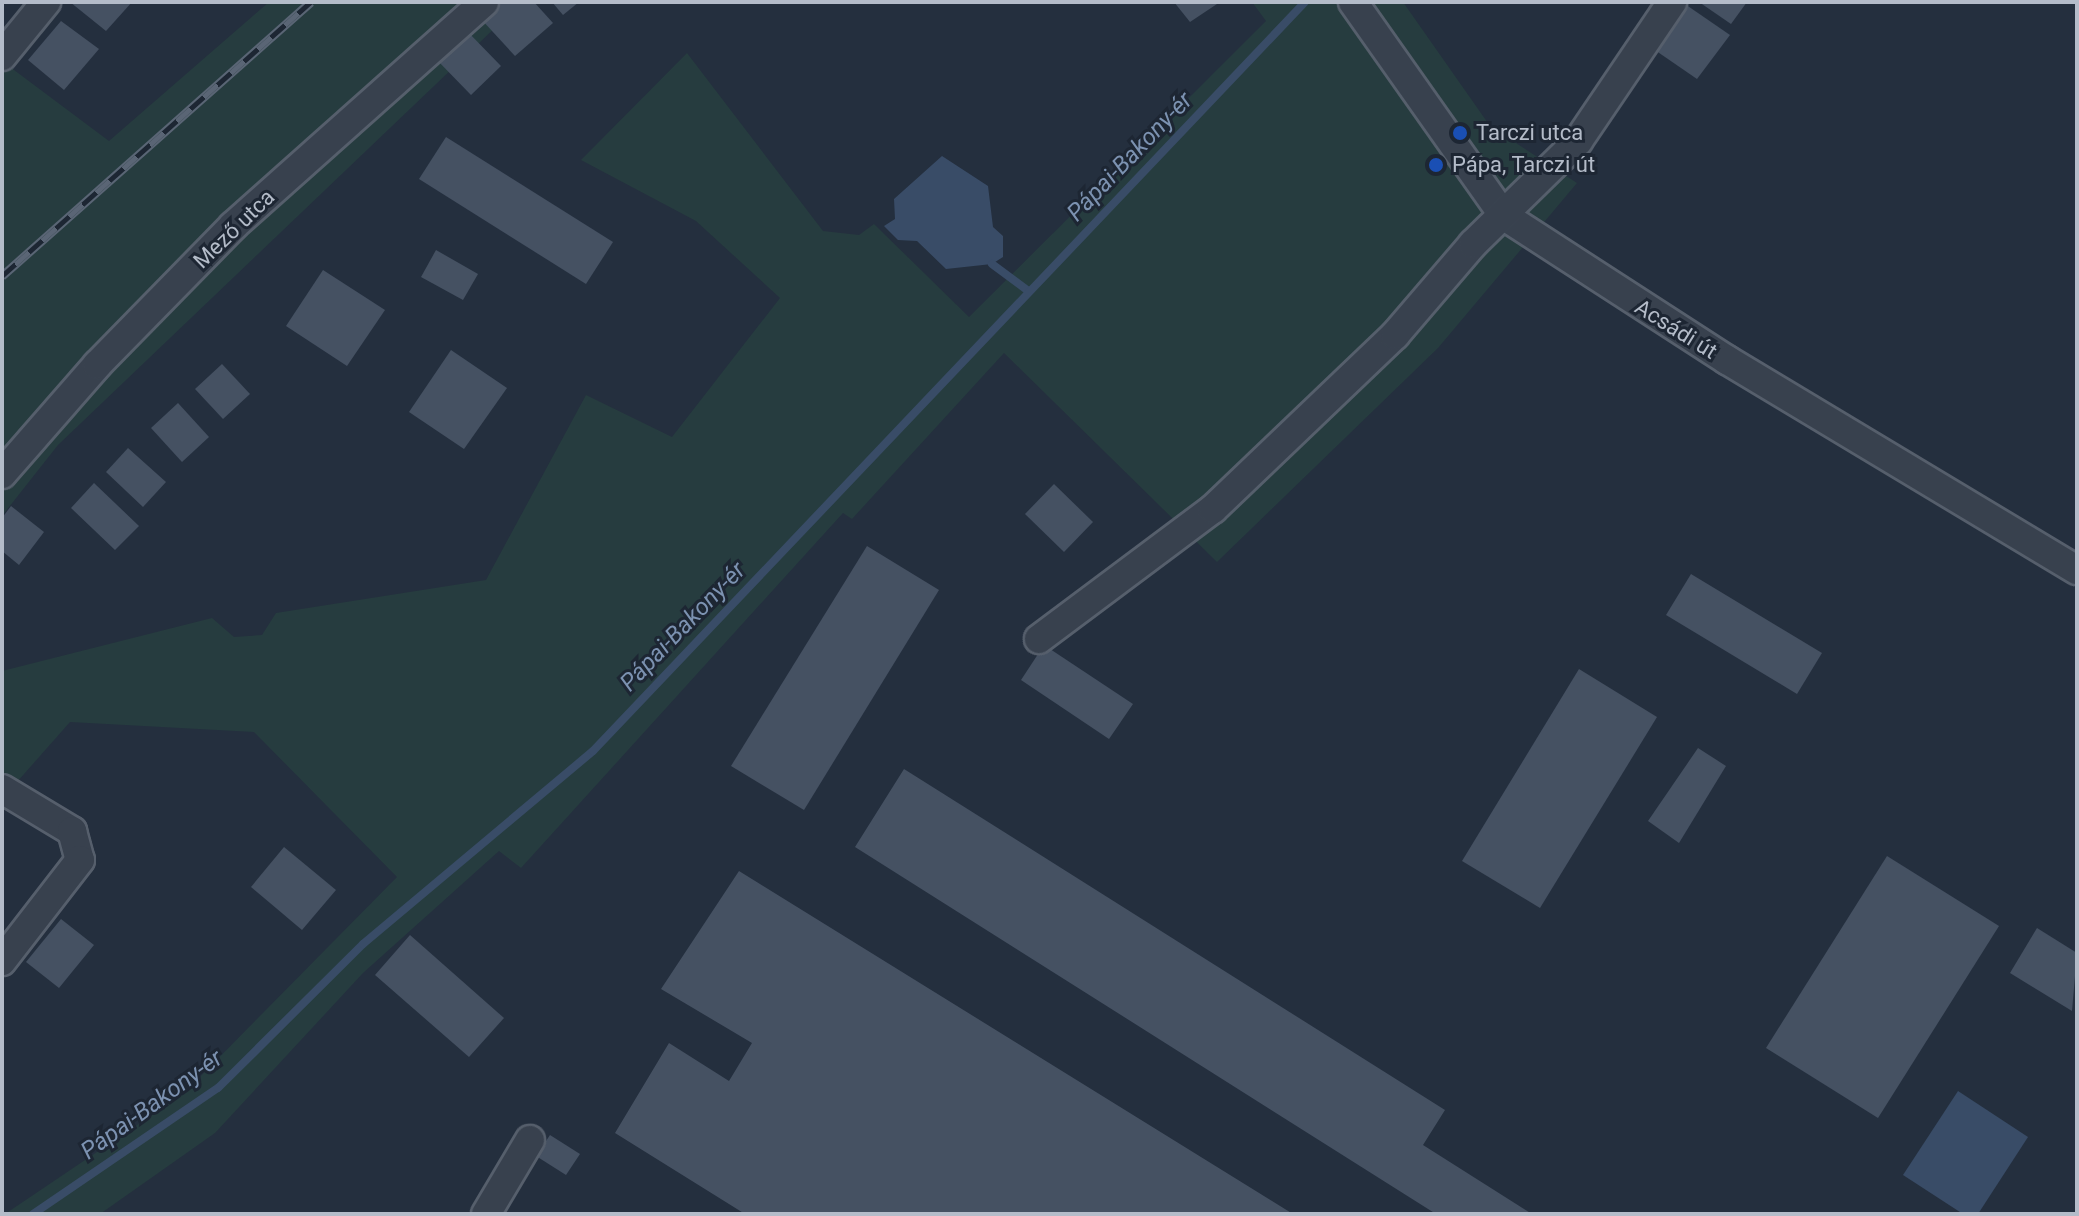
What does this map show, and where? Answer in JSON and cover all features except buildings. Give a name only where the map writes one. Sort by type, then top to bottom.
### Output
[{"type":"street","points":[[2,56],[46,2]]},
{"type":"street","name":"Mező utca","points":[[2,474],[97,365],[233,226],[484,2]]},
{"type":"street","name":"Acsádi út","points":[[1353,2],[1503,215],[1714,352],[2077,570]]},
{"type":"street","points":[[1039,639],[1213,509],[1303,426],[1503,215],[1578,141],[1672,2]]},
{"type":"street","points":[[2,789],[72,831],[80,860],[2,961]]},
{"type":"street","points":[[486,1214],[530,1140]]},
{"type":"green space","points":[[269,2],[522,2],[58,445],[2,516],[2,61],[109,141]]},
{"type":"green space","points":[[1252,2],[1403,2],[1490,126],[1577,183],[1438,348],[1217,562],[1004,353],[852,519],[843,513],[521,868],[499,851],[363,973],[215,1133],[100,1214],[5,1214],[183,1094],[397,877],[254,732],[70,722],[2,799],[2,671],[212,618],[234,637],[262,635],[276,613],[486,580],[586,395],[672,437],[780,298],[696,221],[581,160],[687,53],[823,231],[859,235],[874,224],[969,317],[1266,21]]},
{"type":"water","points":[[942,156],[988,186],[993,227],[1003,236],[1003,257],[992,264],[946,269],[917,241],[898,240],[884,226],[895,219],[894,199]]},
{"type":"water","points":[[1958,1091],[2028,1137],[1978,1214],[1963,1214],[1903,1175]]},
{"type":"waterway","name":"Pápai-Bakony-ér","points":[[33,1214],[218,1088],[363,944],[593,751],[1305,2]]},
{"type":"waterway","points":[[992,264],[1027,290]]},
{"type":"railway","points":[[2,276],[311,2]]},
{"type":"place","name":"Tarczi utca","points":[[1460,133]]},
{"type":"place","name":"Pápa, Tarczi út","points":[[1436,165]]}]
